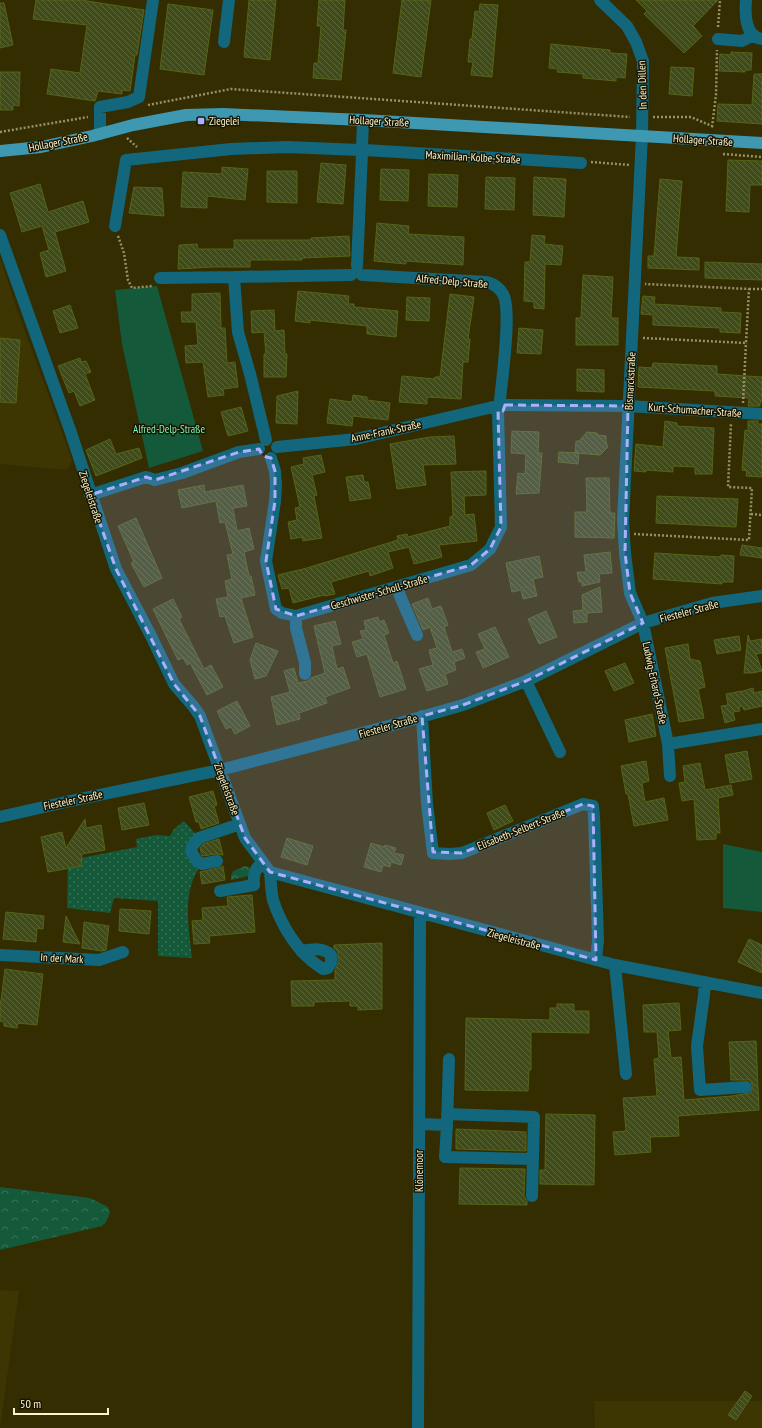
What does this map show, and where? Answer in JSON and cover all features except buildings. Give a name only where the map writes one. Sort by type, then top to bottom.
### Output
[{"type":"main road","name":"Hollager Straße","points":[[0,152],[41,147],[121,128],[186,115],[216,114],[363,120],[642,135],[762,144]]},
{"type":"street","points":[[100,134],[100,107],[128,102],[139,97],[153,0]]},
{"type":"street","points":[[224,42],[229,0]]},
{"type":"street","name":"In den Dillen","points":[[600,0],[627,26],[636,42],[643,61],[642,135]]},
{"type":"street","points":[[746,0],[745,14],[750,30],[758,37]]},
{"type":"street","points":[[718,39],[742,41],[758,37]]},
{"type":"street","points":[[356,272],[363,120]]},
{"type":"street","name":"Bismarckstraße","points":[[642,135],[623,520],[630,593],[643,623]]},
{"type":"street","name":"Maximilian-Kolbe-Straße","points":[[115,226],[126,160],[147,157],[230,149],[287,147],[581,163]]},
{"type":"street","name":"Ziegeleistraße","points":[[0,235],[70,430],[90,495],[116,569],[174,684],[200,716],[244,838],[270,872],[420,914],[615,965],[762,993]]},
{"type":"street","name":"Alfred-Delp-Straße","points":[[160,278],[234,277],[356,272],[487,282],[497,285],[504,295],[507,325],[499,406]]},
{"type":"street","points":[[234,277],[238,332],[250,374],[262,445]]},
{"type":"street","name":"Anne-Frank-Straße","points":[[274,452],[356,439],[499,406],[628,406]]},
{"type":"street","name":"Geschwister-Scholl-Straße","points":[[296,616],[471,566],[490,549],[500,527],[499,406]]},
{"type":"street","name":"Kurt-Schumacher-Straße","points":[[628,406],[762,414]]},
{"type":"street","points":[[90,495],[146,477],[155,480],[271,441],[274,452],[276,485],[266,561],[276,609],[282,613],[296,616],[296,628],[306,663],[305,674]]},
{"type":"street","points":[[397,587],[417,635]]},
{"type":"street","name":"Fiesteler Straße","points":[[0,817],[70,800],[220,770],[463,705],[526,681],[643,623],[712,603],[762,596]]},
{"type":"street","name":"Ludwig-Erhard-Straße","points":[[643,623],[668,744],[670,776]]},
{"type":"street","points":[[526,681],[560,752]]},
{"type":"street","name":"Elisabeth-Selbert-Straße","points":[[422,716],[427,804],[433,852],[450,854],[462,853],[583,804],[593,806],[598,940],[596,960]]},
{"type":"street","points":[[668,744],[762,729]]},
{"type":"street","points":[[217,861],[202,864],[194,856],[191,850],[193,845],[199,838],[240,824]]},
{"type":"street","points":[[220,891],[254,885],[253,878],[256,869],[262,862]]},
{"type":"street","points":[[270,872],[271,889],[277,911],[301,951]]},
{"type":"street","name":"Klönemoor","points":[[418,1428],[420,914]]},
{"type":"street","name":"In der Mark","points":[[0,955],[99,960],[123,952]]},
{"type":"street","points":[[615,965],[626,1074]]},
{"type":"street","points":[[705,982],[697,1046],[700,1090],[746,1087]]},
{"type":"street","points":[[449,1059],[445,1157],[533,1159]]},
{"type":"street","points":[[419,1124],[447,1119],[534,1117],[532,1196]]},
{"type":"path","points":[[712,140],[716,94],[720,0]]},
{"type":"path","points":[[121,128],[125,136],[147,157]]},
{"type":"path","points":[[581,163],[590,162],[634,165]]},
{"type":"path","points":[[115,226],[124,253],[128,280],[132,288],[152,286],[160,278]]},
{"type":"path","points":[[635,284],[762,289]]},
{"type":"path","points":[[624,534],[748,540],[752,488],[728,487],[746,343],[749,289]]},
{"type":"path","points":[[632,337],[746,343]]},
{"type":"path","points":[[750,514],[762,515]]},
{"type":"highlighted area","points":[[505,405],[628,406],[625,553],[630,593],[643,623],[526,681],[463,705],[422,716],[433,852],[462,853],[583,804],[593,806],[596,960],[270,872],[245,838],[200,716],[174,684],[116,569],[90,495],[146,477],[155,480],[239,452],[259,449],[263,456],[271,458],[275,471],[275,501],[266,561],[276,609],[296,616],[471,565],[490,549],[501,527],[498,411],[503,411]]},
{"type":"shaded area","points":[[0,257],[16,307],[72,460],[67,470],[0,464]]},
{"type":"shaded area","points":[[0,1290],[19,1291],[0,1428]]},
{"type":"shaded area","points":[[594,1401],[762,1401],[762,1428],[595,1428]]},
{"type":"green space","name":"Alfred-Delp-Straße","points":[[157,286],[203,451],[149,468],[122,344],[115,290]]},
{"type":"green space","points":[[184,821],[199,838],[193,845],[202,864],[195,874],[189,897],[188,921],[192,958],[158,956],[158,901],[114,898],[110,913],[67,908],[68,859],[81,858],[137,847],[136,839],[156,835],[170,836],[174,829]]},
{"type":"green space","points":[[723,844],[762,852],[762,912],[723,908]]},
{"type":"green space","points":[[245,866],[251,868],[249,876],[231,880],[233,871]]},
{"type":"green space","points":[[0,1187],[90,1198],[108,1207],[110,1213],[106,1222],[102,1226],[0,1250]]},
{"type":"place","name":"Ziegelei","points":[[201,121]]}]
